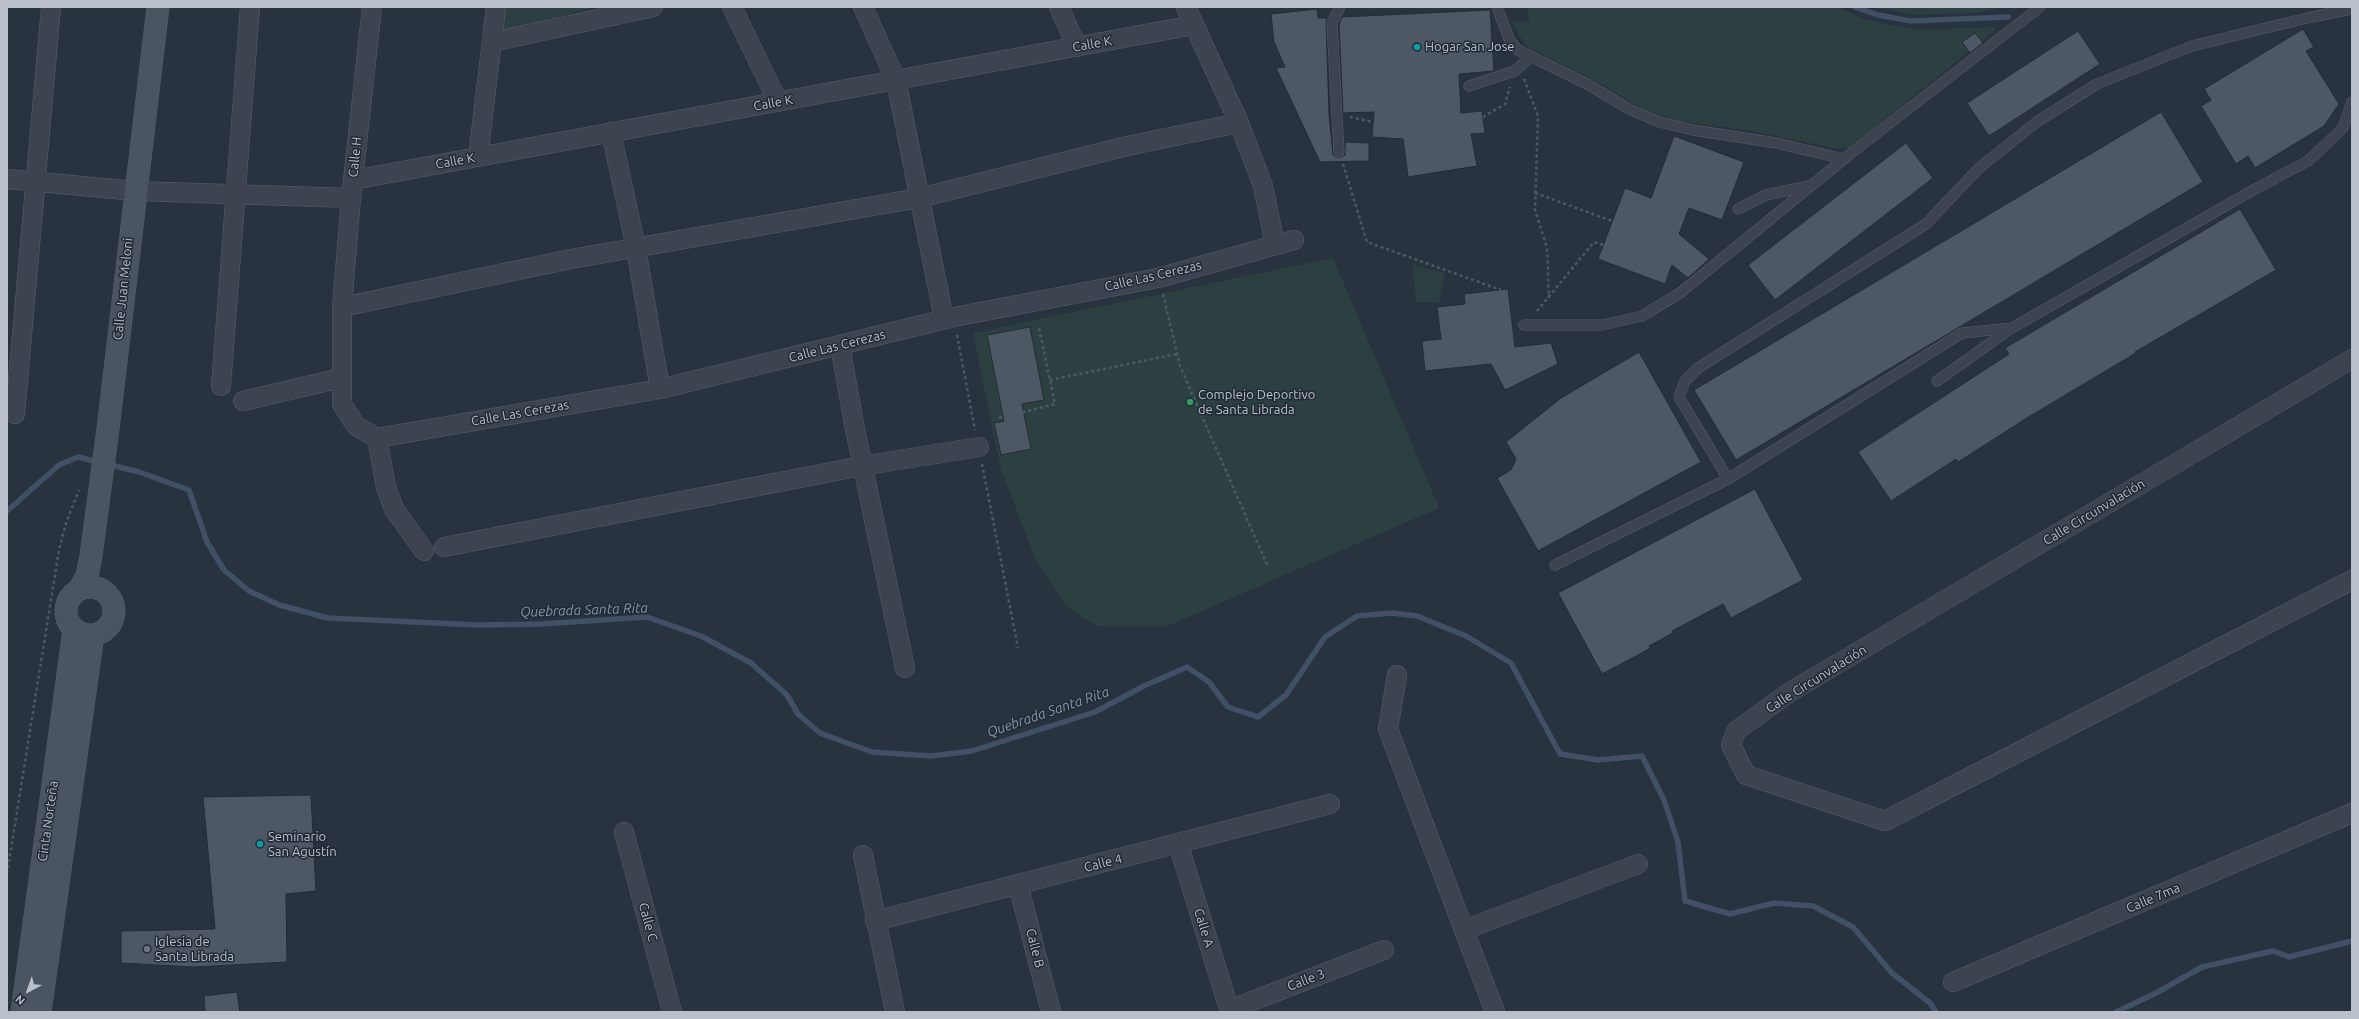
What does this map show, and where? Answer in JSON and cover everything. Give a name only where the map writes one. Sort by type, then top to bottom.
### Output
[{"type":"main road","name":"Calle Juan Meloni","points":[[89,582],[90,485],[108,429],[158,7]]},
{"type":"main road","points":[[89,582],[110,598],[114,614],[107,628],[83,633],[66,616],[66,607],[68,599],[89,582]]},
{"type":"main road","name":"Cinta Norteña","points":[[22,1012],[83,633]]},
{"type":"main road","name":"Cinta Norteña","points":[[40,1012],[83,633]]},
{"type":"street","points":[[15,414],[51,7]]},
{"type":"street","points":[[221,386],[250,7]]},
{"type":"street","name":"Calle H","points":[[372,7],[352,189],[342,307],[341,378],[342,404],[356,426],[377,438]]},
{"type":"street","points":[[478,157],[496,7]]},
{"type":"street","points":[[492,42],[653,7]]},
{"type":"street","points":[[732,7],[778,102]]},
{"type":"street","points":[[863,7],[896,80],[919,198],[949,318]]},
{"type":"street","points":[[1059,7],[1077,47]]},
{"type":"street","points":[[1186,7],[1239,123],[1263,186],[1275,244]]},
{"type":"street","name":"Calle K","points":[[7,179],[135,191],[236,194],[352,189],[478,157],[1194,25]]},
{"type":"street","points":[[342,307],[571,259],[919,198],[1127,146],[1239,123]]},
{"type":"street","points":[[611,132],[636,248],[660,389]]},
{"type":"street","name":"Calle Las Cerezas","points":[[377,438],[660,389],[949,318],[1158,278],[1275,244],[1294,240]]},
{"type":"street","points":[[840,346],[862,466],[905,668]]},
{"type":"street","name":"Calle Circunvalación","points":[[2352,359],[1790,692],[1736,731],[1731,745],[1746,775],[1885,821],[2352,580]]},
{"type":"street","points":[[243,401],[341,378]]},
{"type":"street","points":[[377,438],[386,487],[394,509],[424,550]]},
{"type":"street","points":[[444,547],[862,466],[979,447]]},
{"type":"street","points":[[1397,676],[1388,729],[1495,1012]]},
{"type":"street","name":"Calle 4","points":[[875,921],[1330,804]]},
{"type":"street","name":"Calle 7ma","points":[[1953,982],[2352,813]]},
{"type":"street","name":"Calle C","points":[[624,832],[672,1012]]},
{"type":"street","name":"Calle A","points":[[1178,843],[1229,1011]]},
{"type":"street","points":[[863,855],[875,921],[895,1012]]},
{"type":"street","points":[[1464,930],[1638,864]]},
{"type":"street","name":"Calle B","points":[[1018,884],[1051,1012]]},
{"type":"street","name":"Calle 3","points":[[1229,1011],[1384,950]]},
{"type":"lane","points":[[1339,152],[1332,23],[1340,7]]},
{"type":"lane","points":[[1497,7],[1510,41],[1518,50],[1589,85],[1629,109],[1660,122],[1693,130],[1784,144],[1844,159]]},
{"type":"lane","points":[[1524,325],[1602,325],[1642,316],[1680,293],[1844,159],[2040,7]]},
{"type":"lane","points":[[1728,479],[1679,397],[1685,381],[1698,368],[1926,224],[1979,168],[2038,121],[2097,84],[2192,46],[2307,18],[2352,9]]},
{"type":"lane","points":[[1469,86],[1515,71],[1530,56]]},
{"type":"lane","points":[[1937,381],[2012,328],[2255,189],[2308,161],[2343,128],[2352,102]]},
{"type":"lane","points":[[1738,209],[1766,195],[1811,186]]},
{"type":"lane","points":[[1556,565],[1728,479],[1962,333],[2012,328]]},
{"type":"path","points":[[1483,117],[1505,104],[1515,71],[1524,79],[1538,116],[1535,210],[1547,248],[1549,298]]},
{"type":"path","points":[[1337,115],[1373,122]]},
{"type":"path","points":[[1339,152],[1367,242],[1501,290]]},
{"type":"path","points":[[1535,193],[1612,221]]},
{"type":"path","points":[[1524,325],[1549,298],[1594,242],[1603,246]]},
{"type":"path","points":[[1158,278],[1177,354],[1268,567]]},
{"type":"path","points":[[949,318],[979,447],[1018,648]]},
{"type":"path","points":[[999,418],[1055,404],[1039,328]]},
{"type":"path","points":[[1050,380],[1177,354]]},
{"type":"path","points":[[7,874],[53,581],[66,523],[90,485]]},
{"type":"green space","points":[[503,7],[596,7],[501,31]]},
{"type":"green space","points":[[1528,7],[1837,7],[1867,20],[1917,30],[1993,27],[1997,29],[1849,148],[1834,148],[1752,131],[1678,121],[1645,110],[1602,84],[1526,46],[1511,21],[1529,21]]},
{"type":"green space","points":[[1873,7],[2002,7],[1977,13],[1916,15]]},
{"type":"green space","name":"Complejo Deportivo de Santa Librada","points":[[1333,258],[1439,508],[1165,627],[1098,626],[1074,612],[1064,603],[1036,560],[1001,470],[973,333]]},
{"type":"green space","points":[[1413,265],[1445,273],[1439,303],[1416,302]]},
{"type":"building","points":[[1317,9],[1318,18],[1327,18],[1329,114],[1333,155],[1339,158],[1345,155],[1345,142],[1369,143],[1369,161],[1320,162],[1276,68],[1285,67],[1274,42],[1271,14]]},
{"type":"building","name":"Hogar San Jose","points":[[1490,10],[1494,71],[1459,74],[1461,113],[1482,111],[1485,133],[1471,134],[1477,166],[1408,177],[1403,139],[1372,137],[1374,112],[1343,113],[1339,24],[1342,17]]},
{"type":"building","points":[[2303,29],[2314,47],[2306,51],[2339,104],[2324,126],[2255,168],[2248,156],[2236,164],[2201,106],[2211,100],[2204,89]]},
{"type":"building","points":[[2078,31],[2100,64],[1989,136],[1967,103]]},
{"type":"building","points":[[1975,33],[1983,43],[1970,53],[1962,42]]},
{"type":"building","points":[[2161,112],[2203,182],[1736,460],[1694,390]]},
{"type":"building","points":[[1674,136],[1744,162],[1722,220],[1689,208],[1679,234],[1709,259],[1688,278],[1672,265],[1665,284],[1598,259],[1625,188],[1651,198]]},
{"type":"building","points":[[1906,143],[1933,178],[1775,300],[1748,265]]},
{"type":"building","points":[[2240,209],[2276,270],[2135,352],[2136,353],[2030,416],[1958,462],[1956,459],[1891,501],[1858,452],[2009,354],[2005,348]]},
{"type":"building","points":[[1508,289],[1515,347],[1551,343],[1558,364],[1505,390],[1491,364],[1425,371],[1422,341],[1441,339],[1437,307],[1465,304],[1464,294]]},
{"type":"building","points":[[1030,327],[1044,400],[1022,404],[1031,449],[1001,455],[994,423],[1004,421],[987,335]]},
{"type":"building","points":[[1639,352],[1701,462],[1538,551],[1497,478],[1511,470],[1516,459],[1506,442],[1561,398]]},
{"type":"building","points":[[1755,489],[1803,580],[1731,618],[1723,604],[1672,631],[1673,633],[1649,646],[1651,648],[1602,674],[1558,593]]},
{"type":"building","name":"Seminario San Agustín","points":[[311,795],[316,891],[286,894],[287,962],[194,967],[121,963],[121,931],[215,929],[203,797]]},
{"type":"building","points":[[237,992],[240,1012],[205,1012],[204,996]]},
{"type":"waterway","points":[[1855,7],[1878,15],[1911,21],[2008,17]]},
{"type":"waterway","name":"Quebrada Santa Rita","points":[[7,511],[59,465],[78,457],[98,462]]},
{"type":"waterway","name":"Quebrada Santa Rita","points":[[107,464],[139,472],[189,490],[207,542],[224,570],[249,591],[279,605],[328,618],[478,625],[541,624],[647,617],[701,636],[751,663],[787,695],[798,714],[820,733],[872,752],[931,756],[972,751],[1095,712],[1144,686],[1187,667],[1209,682],[1228,707],[1258,717],[1286,695],[1325,637],[1357,616],[1392,613],[1417,616],[1466,636],[1511,663],[1560,754],[1598,760],[1642,756],[1664,800],[1678,842],[1685,901],[1730,914],[1774,903],[1813,906],[1853,927],[1892,973],[1930,1003],[1936,1012]]},
{"type":"waterway","name":"Quebrada Santa Rita","points":[[2116,1012],[2156,993],[2202,967],[2273,951],[2289,957],[2352,941]]},
{"type":"place","name":"Hogar San Jose","points":[[1417,47]]},
{"type":"place","name":"Complejo Deportivo de Santa Librada","points":[[1190,402]]},
{"type":"place","name":"Seminario San Agustín","points":[[260,844]]},
{"type":"place","name":"Iglesia de Santa Librada","points":[[147,949]]}]
